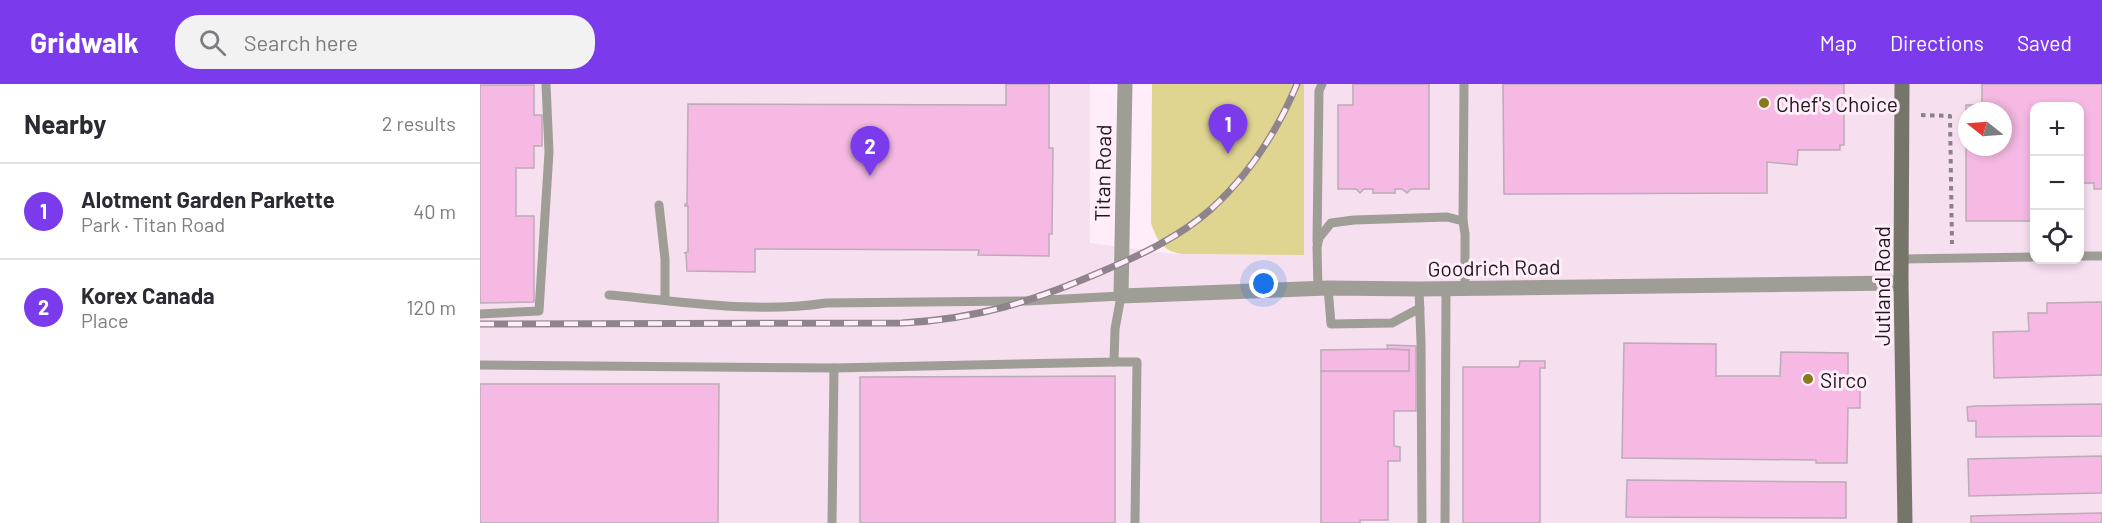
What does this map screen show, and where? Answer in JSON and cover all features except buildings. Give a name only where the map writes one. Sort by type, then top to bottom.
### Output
[{"type":"street","name":"Titan Road","points":[[1121,296],[1125,84]]},
{"type":"street","name":"Jutland Road","points":[[1902,84],[1901,283],[1905,523]]},
{"type":"street","name":"Goodrich Road","points":[[1121,296],[1323,288],[1419,289],[1901,283]]},
{"type":"lane","points":[[480,314],[539,311],[549,152],[546,84]]},
{"type":"lane","points":[[1322,84],[1319,91],[1317,247],[1331,324],[1392,323],[1419,308]]},
{"type":"lane","points":[[1464,84],[1465,288]]},
{"type":"lane","points":[[659,205],[665,259],[665,300]]},
{"type":"lane","points":[[1317,247],[1319,238],[1331,223],[1447,218],[1463,221]]},
{"type":"lane","points":[[2084,256],[2102,256]]},
{"type":"lane","points":[[1902,260],[2030,257]]},
{"type":"lane","points":[[1445,523],[1446,288]]},
{"type":"lane","points":[[1419,289],[1422,523]]},
{"type":"lane","points":[[609,295],[762,308],[826,303],[1027,301],[1121,296],[1115,329],[1114,362]]},
{"type":"lane","points":[[480,365],[834,368],[1137,362],[1135,523]]},
{"type":"lane","points":[[832,523],[834,368]]},
{"type":"path","points":[[1902,114],[1950,116],[1952,259]]},
{"type":"shaded area","points":[[480,84],[1090,84],[1090,243],[1175,254],[1303,255],[1304,84],[2102,84],[2102,523],[480,523]]},
{"type":"shaded area","points":[[1152,84],[1304,84],[1304,255],[1183,254],[1170,251],[1161,244],[1151,223]]},
{"type":"railway","points":[[480,324],[902,323],[981,313],[1029,300],[1131,259],[1173,237],[1198,220],[1224,197],[1261,152],[1297,84]]},
{"type":"place","name":"Chef's Choice","points":[[1764,103]]},
{"type":"place","name":"Alotment Garden Parkette","points":[[1228,154]]},
{"type":"place","name":"Korex Canada","points":[[870,176]]},
{"type":"place","name":"Sirco","points":[[1808,379]]}]
